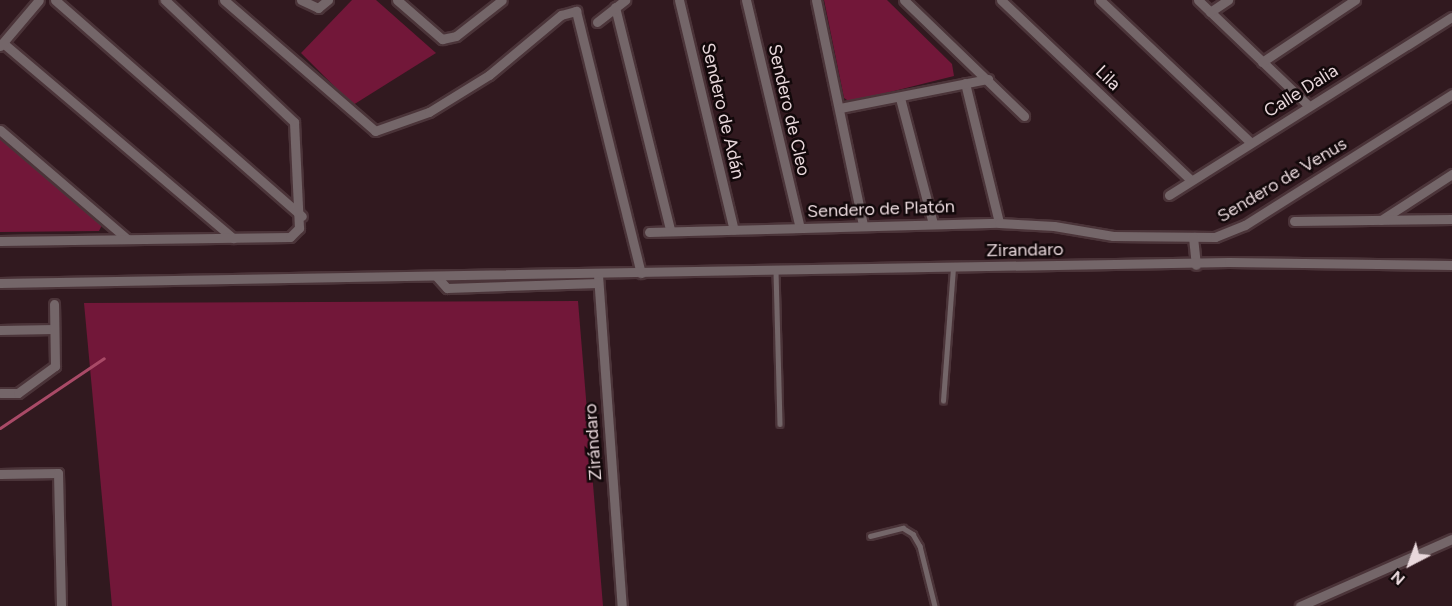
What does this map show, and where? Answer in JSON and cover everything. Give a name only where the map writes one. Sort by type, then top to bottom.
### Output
[{"type":"street","points":[[39,0],[1,45],[233,238]]},
{"type":"street","points":[[55,0],[302,216]]},
{"type":"street","points":[[0,241],[290,237],[299,228],[302,216],[294,122],[165,0]]},
{"type":"street","points":[[224,0],[375,131],[429,112],[489,75],[561,15],[576,11],[641,273]]},
{"type":"street","points":[[303,2],[318,8],[328,0]]},
{"type":"street","points":[[396,0],[432,34],[442,39],[456,36],[497,1]]},
{"type":"street","points":[[597,22],[625,0]]},
{"type":"street","name":"Sendero de Adán","points":[[679,0],[734,230]]},
{"type":"street","name":"Sendero de Cleo","points":[[746,0],[800,228]]},
{"type":"street","points":[[816,0],[863,225]]},
{"type":"street","points":[[904,0],[1024,116]]},
{"type":"street","name":"Lila","points":[[1001,0],[1191,180]]},
{"type":"street","points":[[1100,0],[1250,142]]},
{"type":"street","points":[[1198,0],[1309,106]]},
{"type":"street","points":[[1210,12],[1228,0]]},
{"type":"street","points":[[1262,62],[1355,0]]},
{"type":"street","points":[[615,7],[670,230]]},
{"type":"street","name":"Calle Dalia","points":[[1169,195],[1452,17]]},
{"type":"street","points":[[840,108],[988,79]]},
{"type":"street","points":[[965,83],[999,223]]},
{"type":"street","name":"Sendero de Venus","points":[[1113,236],[1215,237],[1245,225],[1452,94]]},
{"type":"street","points":[[900,98],[933,224]]},
{"type":"street","points":[[0,130],[127,239]]},
{"type":"street","points":[[1381,220],[1452,174]]},
{"type":"street","points":[[1294,221],[1452,219]]},
{"type":"street","name":"Sendero de Platón","points":[[650,232],[999,223],[1054,226],[1113,236]]},
{"type":"street","points":[[1193,237],[1196,265]]},
{"type":"street","name":"Zirandaro","points":[[0,283],[437,277],[447,288],[598,279],[641,273],[1196,265],[1452,265]]},
{"type":"street","name":"Zirándaro","points":[[598,279],[622,606]]},
{"type":"street","points":[[0,393],[18,393],[55,366],[54,304]]},
{"type":"street","points":[[0,330],[54,329]]},
{"type":"street","points":[[0,474],[58,473],[61,606]]},
{"type":"street","points":[[1300,606],[1452,539]]},
{"type":"lane","points":[[943,401],[952,268]]},
{"type":"lane","points":[[776,270],[780,424]]},
{"type":"lane","points":[[870,536],[903,528],[913,534],[920,546],[935,606]]},
{"type":"shaded area","points":[[352,0],[376,0],[436,53],[353,105],[301,53]]},
{"type":"shaded area","points":[[824,0],[887,0],[952,64],[954,76],[850,102],[844,98]]},
{"type":"shaded area","points":[[0,139],[102,225],[99,231],[0,232]]},
{"type":"shaded area","points":[[578,301],[603,606],[112,606],[84,303]]},
{"type":"waterway","points":[[0,428],[104,358]]}]
